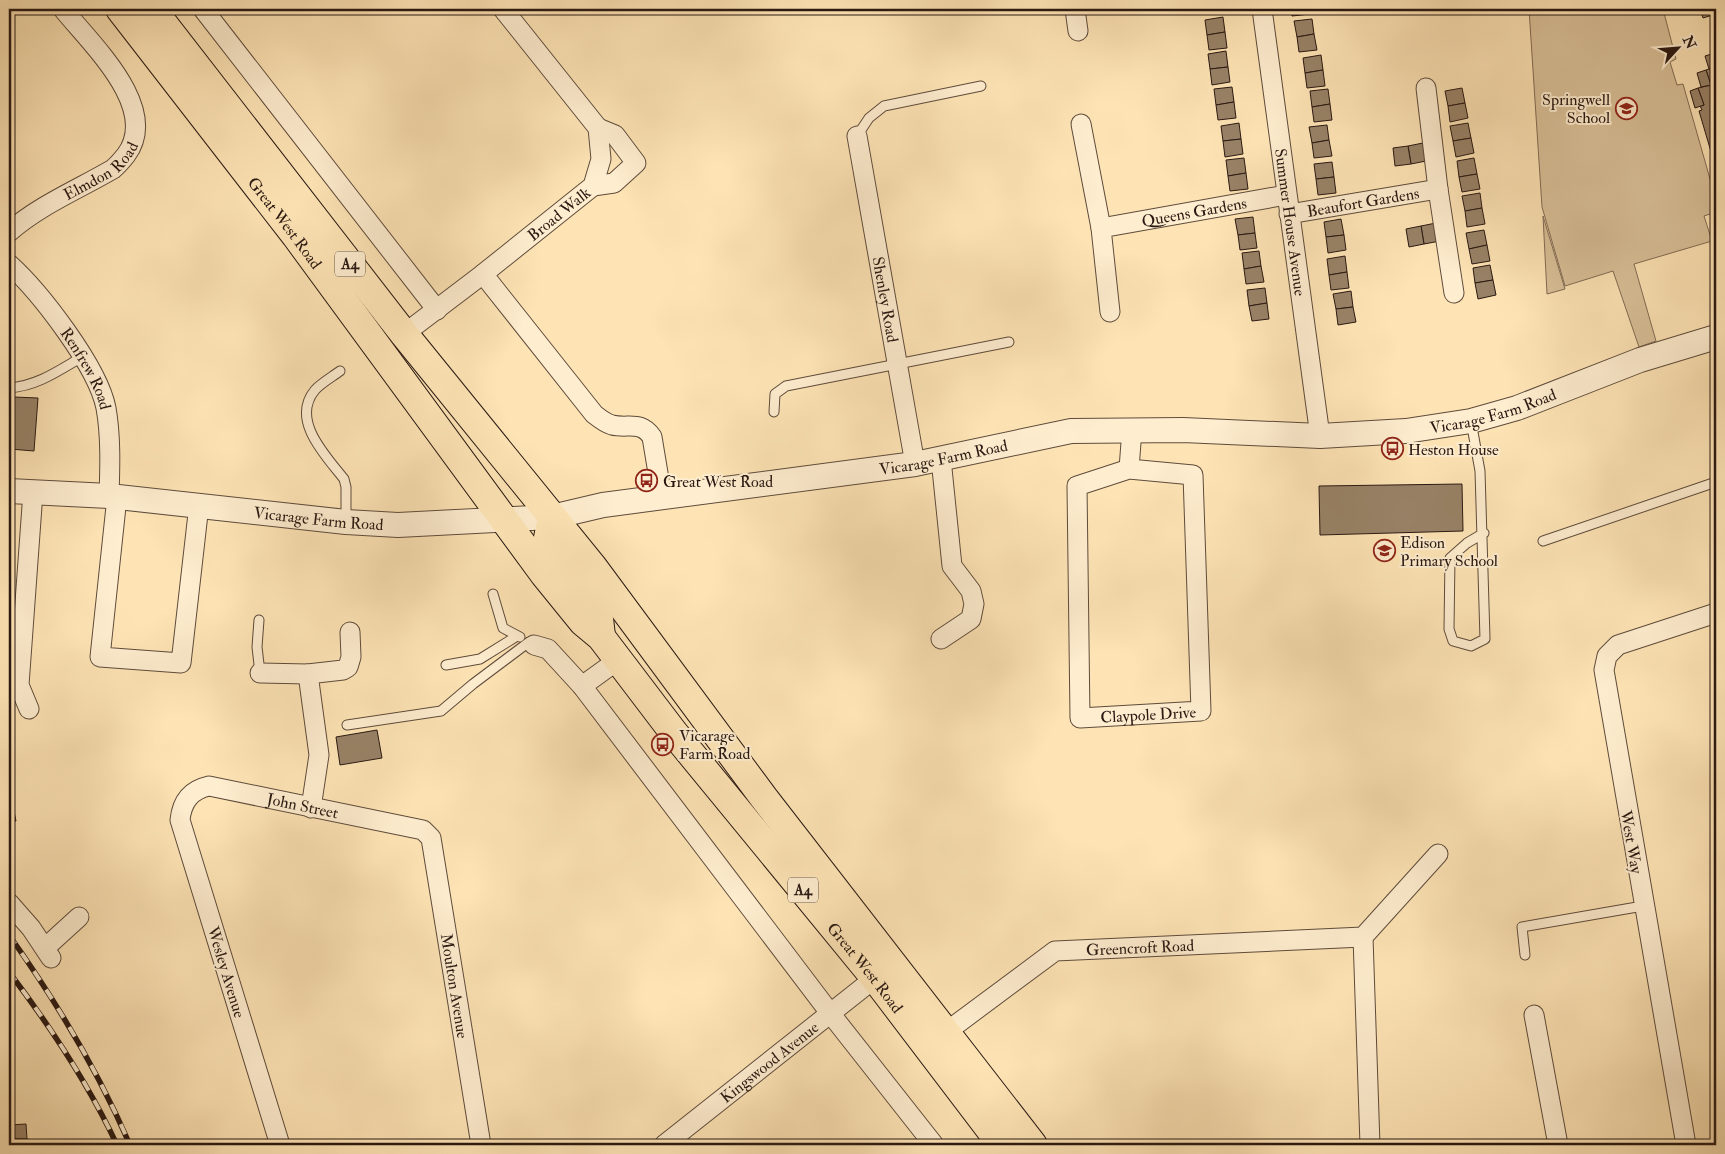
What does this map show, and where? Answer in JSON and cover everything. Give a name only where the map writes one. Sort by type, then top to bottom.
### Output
[{"type":"highway","name":"Great West Road","points":[[120,9],[296,236],[577,615],[601,637],[674,733],[874,978],[1002,1145]]},
{"type":"highway","name":"Great West Road","points":[[152,9],[404,334],[593,567],[752,782],[1033,1145]]},
{"type":"highway","points":[[552,517],[548,538],[550,546],[598,610],[601,637]]},
{"type":"street","name":"Elmdon Road","points":[[9,232],[42,207],[115,168],[131,149],[134,141],[133,109],[127,91],[115,73],[63,9]]},
{"type":"street","points":[[203,9],[437,310]]},
{"type":"street","points":[[503,9],[598,128],[615,135],[636,163],[614,183],[593,186]]},
{"type":"street","points":[[1075,9],[1078,31]]},
{"type":"street","name":"Summer House Avenue","points":[[1262,9],[1320,436]]},
{"type":"street","name":"Beaufort Gardens","points":[[1426,88],[1438,189],[1454,293]]},
{"type":"street","points":[[1081,124],[1101,228],[1110,312]]},
{"type":"street","name":"Broad Walk","points":[[404,334],[593,186],[601,158],[598,128]]},
{"type":"street","name":"Shenley Road","points":[[857,136],[915,464]]},
{"type":"street","name":"Beaufort Gardens","points":[[1289,214],[1438,189]]},
{"type":"street","name":"Queens Gardens","points":[[1101,228],[1286,195]]},
{"type":"street","name":"Renfrew Road","points":[[9,264],[58,322],[82,357],[96,382],[106,407],[113,496],[100,657],[182,663],[199,505]]},
{"type":"street","points":[[483,274],[594,414],[612,425],[640,426],[648,430],[652,437],[662,497]]},
{"type":"street","name":"Vicarage Farm Road","points":[[9,491],[113,496],[346,522],[398,525],[552,517],[603,505],[915,464],[1071,432],[1132,429],[1320,436],[1406,431],[1471,421],[1518,408],[1640,360],[1716,337]]},
{"type":"street","points":[[1129,470],[1132,429]]},
{"type":"street","points":[[941,459],[952,566],[971,591],[974,604],[971,619],[941,639]]},
{"type":"street","name":"Claypole Drive","points":[[1129,470],[1193,475],[1201,711],[1080,718],[1077,486],[1129,470]]},
{"type":"street","points":[[29,709],[19,685],[33,492]]},
{"type":"street","name":"West Way","points":[[1686,1145],[1643,906],[1604,670],[1607,656],[1618,645],[1716,613]]},
{"type":"street","points":[[260,673],[308,674],[343,670],[348,667],[351,658],[350,632]]},
{"type":"street","points":[[532,644],[548,649],[582,686],[830,1013],[934,1145]]},
{"type":"street","points":[[582,686],[618,660]]},
{"type":"street","points":[[308,674],[319,755],[311,808]]},
{"type":"street","name":"John Street","points":[[186,799],[199,788],[219,786],[311,808],[423,830]]},
{"type":"street","name":"Wesley Avenue","points":[[186,799],[181,810],[183,831],[280,1145]]},
{"type":"street","name":"Moulton Avenue","points":[[423,830],[431,838],[433,846],[481,1145]]},
{"type":"street","points":[[1370,1145],[1362,937],[1438,854]]},
{"type":"street","points":[[9,903],[23,917],[48,953],[79,917]]},
{"type":"street","name":"Greencroft Road","points":[[946,1032],[1054,951],[1362,937]]},
{"type":"street","name":"Kingswood Avenue","points":[[664,1145],[874,978]]},
{"type":"street","points":[[1534,1015],[1558,1145]]},
{"type":"lane","points":[[857,136],[869,118],[884,106],[981,86]]},
{"type":"lane","points":[[774,412],[775,394],[786,386],[1009,342]]},
{"type":"lane","points":[[9,388],[25,387],[43,380],[82,357]]},
{"type":"lane","points":[[340,371],[314,391],[306,418],[310,432],[344,478],[346,487],[346,522]]},
{"type":"lane","points":[[1471,421],[1480,471],[1484,533],[1485,639],[1471,646],[1453,642],[1449,630],[1450,558],[1467,543],[1484,533]]},
{"type":"lane","points":[[1543,541],[1716,482]]},
{"type":"lane","points":[[347,725],[441,711],[472,684],[532,644],[503,628],[493,594]]},
{"type":"lane","points":[[260,620],[257,646],[260,673]]},
{"type":"lane","points":[[446,665],[480,659],[517,636]]},
{"type":"lane","points":[[1525,956],[1522,927],[1643,906]]},
{"type":"shaded area","name":"Springwell School","points":[[1529,9],[1663,9],[1676,59],[1670,62],[1677,85],[1683,84],[1716,200],[1716,212],[1704,216],[1712,241],[1634,264],[1656,341],[1639,347],[1613,271],[1565,286],[1542,207]]},
{"type":"shaded area","points":[[1543,216],[1565,289],[1547,294]]},
{"type":"building","points":[[1202,9],[1220,9],[1220,11],[1203,13]]},
{"type":"building","points":[[1291,9],[1309,9],[1310,14],[1292,16]]},
{"type":"building","points":[[1700,9],[1716,9],[1716,14],[1703,18]]},
{"type":"building","points":[[1223,17],[1225,32],[1207,35],[1205,20]]},
{"type":"building","points":[[1312,19],[1314,34],[1297,37],[1294,21]]},
{"type":"building","points":[[1225,32],[1227,48],[1209,50],[1207,35]]},
{"type":"building","points":[[1314,34],[1317,50],[1299,52],[1297,37]]},
{"type":"building","points":[[1226,51],[1228,67],[1210,69],[1208,54]]},
{"type":"building","points":[[1715,53],[1716,67],[1709,69],[1705,56]]},
{"type":"building","points":[[1321,55],[1323,70],[1305,73],[1303,58]]},
{"type":"building","points":[[1228,67],[1230,82],[1212,85],[1210,69]]},
{"type":"building","points":[[1716,67],[1716,153],[1712,155],[1699,111],[1702,110],[1700,106],[1704,105],[1698,88],[1711,85],[1706,70]]},
{"type":"building","points":[[1323,70],[1325,86],[1307,88],[1305,73]]},
{"type":"building","points":[[1706,70],[1711,85],[1701,87],[1697,73]]},
{"type":"building","points":[[1232,87],[1234,102],[1216,105],[1214,89]]},
{"type":"building","points":[[1462,88],[1465,103],[1448,106],[1445,91]]},
{"type":"building","points":[[1698,88],[1704,105],[1695,108],[1690,91]]},
{"type":"building","points":[[1328,89],[1330,104],[1312,107],[1310,91]]},
{"type":"building","points":[[1234,102],[1236,118],[1218,120],[1216,105]]},
{"type":"building","points":[[1465,103],[1468,118],[1450,122],[1448,106]]},
{"type":"building","points":[[1330,104],[1332,120],[1314,122],[1312,107]]},
{"type":"building","points":[[1239,123],[1241,139],[1223,141],[1221,126]]},
{"type":"building","points":[[1468,123],[1471,138],[1453,141],[1450,126]]},
{"type":"building","points":[[1327,125],[1329,140],[1312,143],[1309,127]]},
{"type":"building","points":[[1471,138],[1474,153],[1456,157],[1453,141]]},
{"type":"building","points":[[1241,139],[1243,154],[1225,157],[1223,141]]},
{"type":"building","points":[[1329,140],[1332,156],[1314,158],[1312,143]]},
{"type":"building","points":[[1423,143],[1426,161],[1411,164],[1408,146]]},
{"type":"building","points":[[1408,146],[1411,164],[1395,166],[1393,148]]},
{"type":"building","points":[[1244,158],[1246,173],[1228,176],[1226,160]]},
{"type":"building","points":[[1474,158],[1477,174],[1459,177],[1457,161]]},
{"type":"building","points":[[1332,162],[1334,177],[1316,179],[1314,164]]},
{"type":"building","points":[[1246,173],[1248,189],[1230,191],[1228,176]]},
{"type":"building","points":[[1477,174],[1480,189],[1462,192],[1459,177]]},
{"type":"building","points":[[1334,177],[1336,193],[1318,195],[1316,179]]},
{"type":"building","points":[[1480,193],[1482,208],[1465,211],[1462,196]]},
{"type":"building","points":[[1482,208],[1485,224],[1467,227],[1465,211]]},
{"type":"building","points":[[1253,217],[1255,233],[1238,235],[1235,219]]},
{"type":"building","points":[[1341,219],[1344,235],[1326,237],[1324,222]]},
{"type":"building","points":[[1436,223],[1440,241],[1424,244],[1421,226]]},
{"type":"building","points":[[1421,226],[1424,244],[1409,247],[1406,229]]},
{"type":"building","points":[[1484,230],[1487,245],[1469,249],[1466,233]]},
{"type":"building","points":[[1255,233],[1257,248],[1240,250],[1238,235]]},
{"type":"building","points":[[1344,235],[1346,250],[1328,253],[1326,237]]},
{"type":"building","points":[[1487,245],[1490,261],[1472,264],[1469,249]]},
{"type":"building","points":[[1259,251],[1261,266],[1244,269],[1242,253]]},
{"type":"building","points":[[1345,256],[1347,272],[1329,275],[1327,259]]},
{"type":"building","points":[[1490,265],[1493,280],[1475,283],[1473,268]]},
{"type":"building","points":[[1261,266],[1264,282],[1246,284],[1244,269]]},
{"type":"building","points":[[1347,272],[1349,288],[1331,290],[1329,275]]},
{"type":"building","points":[[1493,280],[1496,295],[1478,299],[1475,283]]},
{"type":"building","points":[[1265,288],[1267,303],[1249,306],[1247,290]]},
{"type":"building","points":[[1351,291],[1353,307],[1336,309],[1333,294]]},
{"type":"building","points":[[1267,303],[1269,319],[1252,321],[1249,306]]},
{"type":"building","points":[[1353,307],[1356,322],[1338,325],[1336,309]]},
{"type":"building","points":[[14,397],[38,398],[34,451],[10,449]]},
{"type":"building","points":[[1462,484],[1463,531],[1320,535],[1319,486]]},
{"type":"building","points":[[377,730],[382,758],[340,765],[336,737]]},
{"type":"building","points":[[9,788],[16,821],[9,822]]},
{"type":"building","points":[[26,1124],[27,1139],[9,1139],[9,1125]]},
{"type":"building","points":[[9,1139],[27,1139],[27,1145],[9,1145]]},
{"type":"railway","points":[[9,935],[43,985],[90,1063],[130,1145]]},
{"type":"railway","points":[[9,972],[68,1055],[94,1099],[117,1145]]},
{"type":"place","name":"Springwell School","points":[[1626,108]]},
{"type":"place","name":"Heston House","points":[[1392,449]]},
{"type":"place","name":"Great West Road","points":[[647,481]]},
{"type":"place","name":"Edison Primary School","points":[[1384,551]]},
{"type":"place","name":"Vicarage Farm Road","points":[[663,744]]}]
